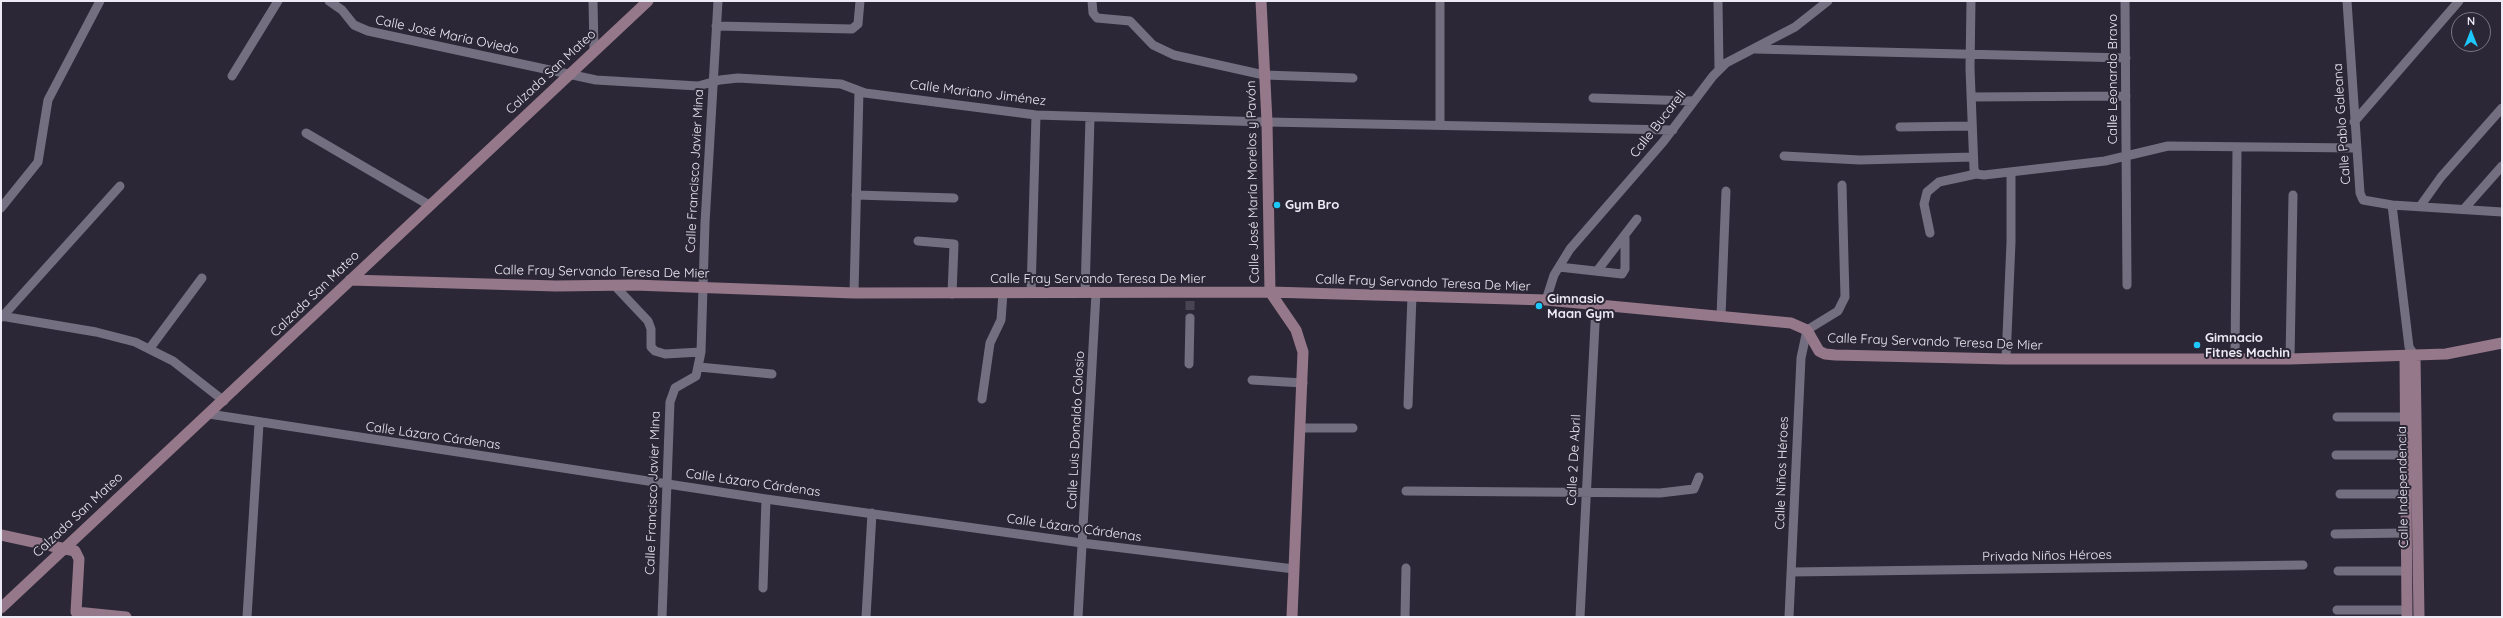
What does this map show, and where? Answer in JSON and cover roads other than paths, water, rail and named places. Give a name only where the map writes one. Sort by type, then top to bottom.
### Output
[{"type":"main road","name":"Calzada San Mateo","points":[[1,608],[63,548],[224,401],[429,205],[648,1]]},
{"type":"main road","name":"Calle José María Morelos y Pavón","points":[[1261,1],[1267,122],[1270,292],[1299,336],[1303,352],[1303,383],[1292,617]]},
{"type":"main road","name":"Calle Fray Servando Teresa De Mier","points":[[350,280],[556,286],[614,285],[854,293],[1096,293],[1190,297],[1270,292],[1546,300],[1791,323],[1807,330],[1819,351],[1825,354],[2006,359],[2290,359],[2410,353],[2446,354],[2502,343]]},
{"type":"main road","name":"Calle Independencia","points":[[2407,613],[2405,417],[2410,353]]},
{"type":"main road","name":"Calle Independencia","points":[[2410,353],[2419,617]]},
{"type":"main road","points":[[1,535],[74,551],[79,559],[75,615],[126,617]]},
{"type":"street","points":[[1,208],[38,162],[48,100],[100,1]]},
{"type":"street","points":[[232,76],[278,1]]},
{"type":"street","name":"Calle José María Oviedo","points":[[329,1],[342,10],[354,25],[368,31],[570,75],[596,80],[698,86],[713,83]]},
{"type":"street","points":[[593,1],[594,51]]},
{"type":"street","name":"Calle Francisco Javier Mina","points":[[662,617],[672,394],[675,388],[696,376],[699,367],[718,1]]},
{"type":"street","points":[[716,26],[852,29],[858,24],[860,1]]},
{"type":"street","points":[[1092,1],[1093,13],[1097,18],[1130,21],[1153,44],[1174,55],[1264,75],[1353,78]]},
{"type":"street","points":[[1440,1],[1440,125]]},
{"type":"street","points":[[1718,1],[1719,69]]},
{"type":"street","name":"Calle Bucareli","points":[[1546,300],[1559,267],[1570,249],[1673,130],[1693,101],[1719,69],[1753,48],[1795,27],[1828,1]]},
{"type":"street","points":[[1971,1],[1969,53],[1973,157],[1976,174]]},
{"type":"street","name":"Calle Leonardo Bravo","points":[[2125,1],[2127,285]]},
{"type":"street","name":"Calle Pablo Galeana","points":[[2346,1],[2354,122],[2361,196],[2370,203],[2421,205],[2502,212]]},
{"type":"street","points":[[2354,122],[2460,1]]},
{"type":"street","points":[[1753,48],[2126,58]]},
{"type":"street","name":"Calle Mariano Jiménez","points":[[713,83],[720,80],[738,78],[847,85],[859,91],[1036,114],[1090,117],[1673,130]]},
{"type":"street","points":[[854,293],[859,91]]},
{"type":"street","points":[[1971,97],[2126,96]]},
{"type":"street","points":[[1593,98],[1693,101]]},
{"type":"street","points":[[2421,205],[2441,177],[2502,108]]},
{"type":"street","points":[[1031,293],[1036,114]]},
{"type":"street","points":[[1085,293],[1090,117]]},
{"type":"street","points":[[1900,127],[1972,126]]},
{"type":"street","points":[[306,133],[429,205]]},
{"type":"street","points":[[1930,233],[1924,204],[1927,192],[1939,182],[1976,174],[2011,172],[2127,156],[2168,146],[2237,148],[2356,148]]},
{"type":"street","points":[[2234,358],[2237,148]]},
{"type":"street","points":[[1784,156],[1860,160],[1973,157]]},
{"type":"street","points":[[2464,209],[2502,166]]},
{"type":"street","points":[[2006,359],[2011,242],[2011,172]]},
{"type":"street","points":[[1807,330],[1838,311],[1845,296],[1842,185]]},
{"type":"street","points":[[1,316],[120,186]]},
{"type":"street","points":[[1721,316],[1726,191]]},
{"type":"street","points":[[856,195],[954,198]]},
{"type":"street","points":[[2290,359],[2292,195]]},
{"type":"street","points":[[2392,205],[2410,353]]},
{"type":"street","points":[[1597,272],[1625,238],[1637,219]]},
{"type":"street","points":[[1559,267],[1622,274],[1625,269],[1625,238]]},
{"type":"street","points":[[918,241],[954,244],[952,294]]},
{"type":"street","points":[[150,348],[202,278]]},
{"type":"street","points":[[614,285],[648,321],[651,329],[652,347],[655,351],[665,354],[700,352]]},
{"type":"street","points":[[982,399],[990,343],[1001,320],[1003,293]]},
{"type":"street","name":"Calle Luis Donaldo Colosio","points":[[1078,617],[1096,293]]},
{"type":"street","points":[[1408,405],[1412,295]]},
{"type":"street","name":"Calle 2 De Abril","points":[[1580,617],[1585,492],[1596,305]]},
{"type":"street","points":[[1,316],[96,332],[150,348],[173,361],[224,401]]},
{"type":"street","points":[[1190,318],[1190,364]]},
{"type":"street","name":"Calle Niños Héroes","points":[[1789,617],[1798,399],[1801,358],[1807,330]]},
{"type":"street","points":[[699,367],[772,374]]},
{"type":"street","points":[[1252,380],[1303,383]]},
{"type":"street","name":"Calle Lázaro Cárdenas","points":[[209,414],[260,424],[766,499],[1082,543],[1294,570]]},
{"type":"street","points":[[2337,417],[2405,417]]},
{"type":"street","points":[[247,617],[255,464],[260,424]]},
{"type":"street","points":[[1301,428],[1353,428]]},
{"type":"street","points":[[2336,455],[2406,455]]},
{"type":"street","points":[[1406,491],[1585,492],[1593,494],[1685,491],[1694,489],[1699,478]]},
{"type":"street","points":[[2340,494],[2406,494]]},
{"type":"street","points":[[763,588],[766,499]]},
{"type":"street","points":[[866,617],[872,513]]},
{"type":"street","points":[[2335,534],[2406,533]]},
{"type":"street","name":"Privada Niños Héroes","points":[[1791,572],[2303,565]]},
{"type":"street","points":[[1405,617],[1406,568]]},
{"type":"street","points":[[2338,571],[2407,571]]},
{"type":"street","points":[[2337,610],[2407,613]]},
{"type":"tunnel","points":[[1190,301],[1190,318]]},
{"type":"place","name":"Gym Bro","points":[[1277,205]]},
{"type":"place","name":"Gimnasio Maan Gym","points":[[1539,306]]},
{"type":"place","name":"Gimnacio Fitnes Machin","points":[[2197,345]]}]
